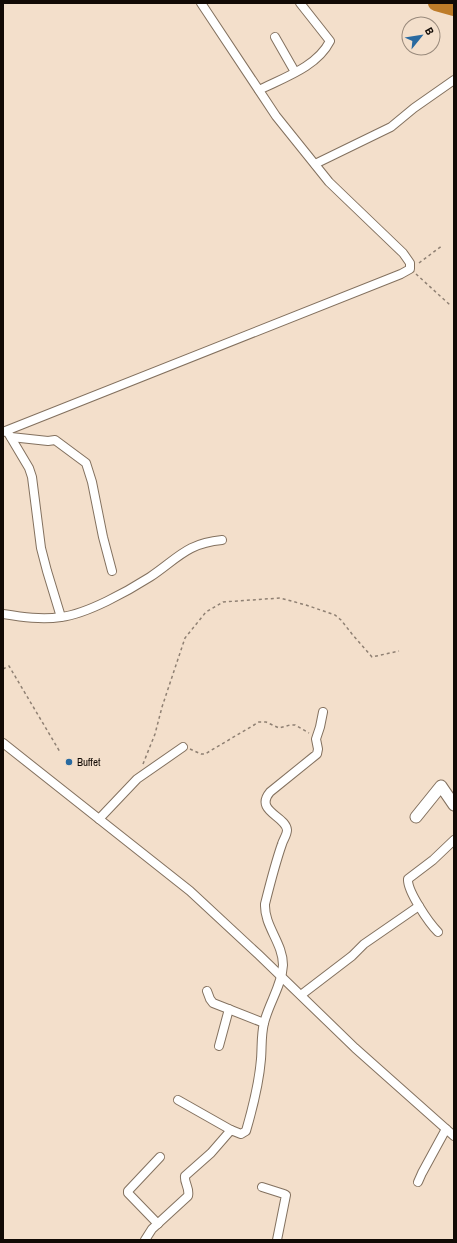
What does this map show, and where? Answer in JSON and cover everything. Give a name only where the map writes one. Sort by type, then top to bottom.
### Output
[{"type":"main road","points":[[416,817],[441,786],[454,805]]},
{"type":"street","points":[[7,433],[218,346],[402,274],[410,269],[410,263],[403,253],[329,182],[276,116],[201,3]]},
{"type":"street","points":[[259,90],[296,72],[316,59],[330,41],[300,3]]},
{"type":"street","points":[[275,37],[296,72]]},
{"type":"street","points":[[315,164],[391,127],[414,108],[454,80]]},
{"type":"street","points":[[7,433],[48,441],[55,440],[86,463],[92,482],[103,537],[112,571]]},
{"type":"street","points":[[7,433],[29,468],[32,477],[41,548],[61,617]]},
{"type":"street","points":[[3,614],[28,618],[61,617],[85,610],[124,593],[191,548],[210,541],[222,540]]},
{"type":"street","points":[[178,1100],[231,1130],[241,1134],[246,1131],[259,1080],[264,1023],[282,976],[282,957],[264,910],[264,904],[287,828],[266,806],[265,800],[270,792],[317,754],[318,749],[316,739],[324,712]]},
{"type":"street","points":[[4,746],[190,891],[282,976],[355,1048],[454,1136]]},
{"type":"street","points":[[99,819],[137,779],[184,747]]},
{"type":"street","points":[[438,932],[419,906],[409,888],[408,879],[433,860],[454,840]]},
{"type":"street","points":[[300,995],[352,956],[364,944],[419,906]]},
{"type":"street","points":[[207,991],[211,1001],[264,1023]]},
{"type":"street","points":[[219,1046],[229,1009]]},
{"type":"street","points":[[418,1182],[446,1129]]},
{"type":"street","points":[[145,1240],[158,1224],[188,1196],[188,1189],[184,1180],[185,1176],[211,1153],[231,1130]]},
{"type":"street","points":[[158,1224],[128,1193],[128,1191],[160,1158]]},
{"type":"street","points":[[262,1187],[284,1194],[287,1197],[277,1240]]},
{"type":"path","points":[[443,245],[410,269],[450,305]]},
{"type":"path","points":[[137,779],[155,734],[162,707],[185,638],[206,612],[223,602],[233,600],[280,598],[335,615],[372,657],[399,651]]},
{"type":"path","points":[[3,669],[9,666],[60,752]]},
{"type":"path","points":[[184,747],[186,746],[198,753],[205,754],[259,722],[266,722],[279,728],[295,725],[316,739]]},
{"type":"waterway","points":[[436,3],[454,8]]},
{"type":"place","name":"Buffet","points":[[69,762]]}]
